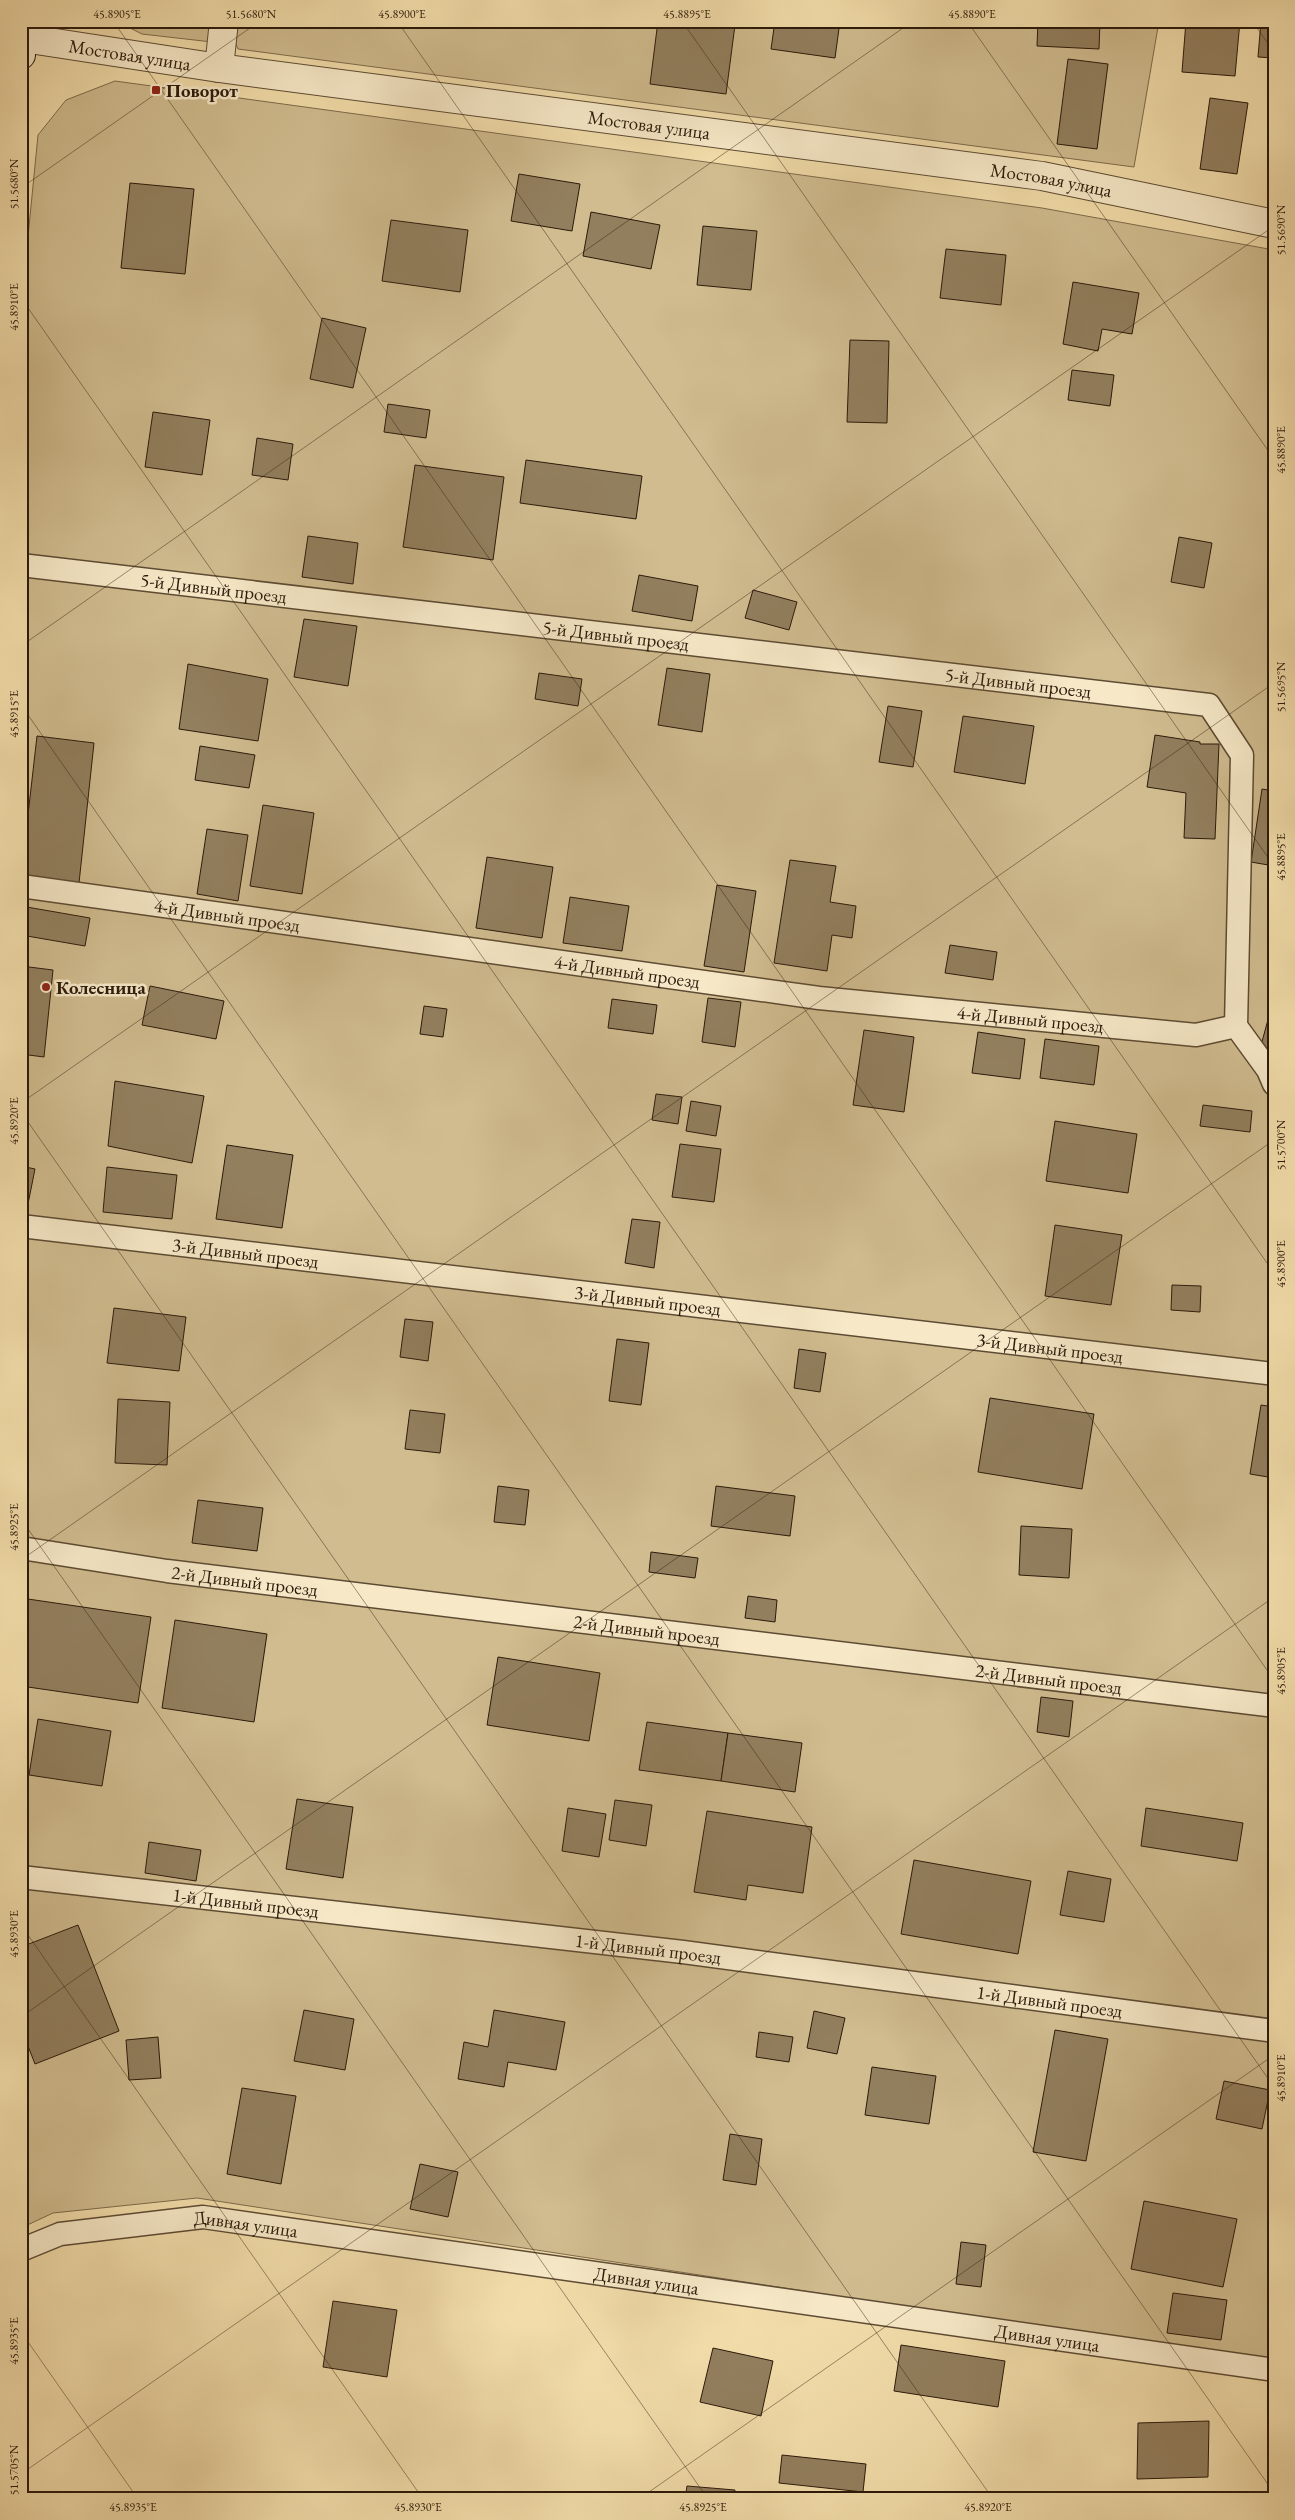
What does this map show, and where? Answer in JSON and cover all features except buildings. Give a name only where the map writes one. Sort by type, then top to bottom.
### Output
[{"type":"street","points":[[219,68],[224,21]]},
{"type":"street","name":"Мостовая улица","points":[[22,39],[219,68],[1042,176],[1274,224]]},
{"type":"lane","name":"5-й Дивный проезд","points":[[21,565],[1209,705],[1242,756],[1236,1026]]},
{"type":"lane","name":"4-й Дивный проезд","points":[[21,886],[819,998],[1196,1035],[1236,1026]]},
{"type":"lane","points":[[1236,1026],[1268,1070],[1274,1084]]},
{"type":"lane","name":"3-й Дивный проезд","points":[[21,1226],[1274,1374]]},
{"type":"lane","name":"2-й Дивный проезд","points":[[21,1548],[167,1571],[1274,1706]]},
{"type":"lane","name":"1-й Дивный проезд","points":[[21,1877],[683,1952],[1274,2031]]},
{"type":"lane","name":"Дивная улица","points":[[21,2250],[60,2234],[203,2216],[1274,2370]]},
{"type":"shaded area","points":[[116,21],[214,21],[212,42],[142,34]]},
{"type":"shaded area","points":[[233,21],[1159,21],[1134,167],[238,49],[232,35]]},
{"type":"shaded area","points":[[115,81],[1042,208],[1274,250],[1274,2363],[197,2198],[53,2213],[21,2228],[21,308],[38,135],[66,100]]},
{"type":"place","name":"Поворот","points":[[156,90]]},
{"type":"place","name":"Колесница","points":[[46,987]]}]
